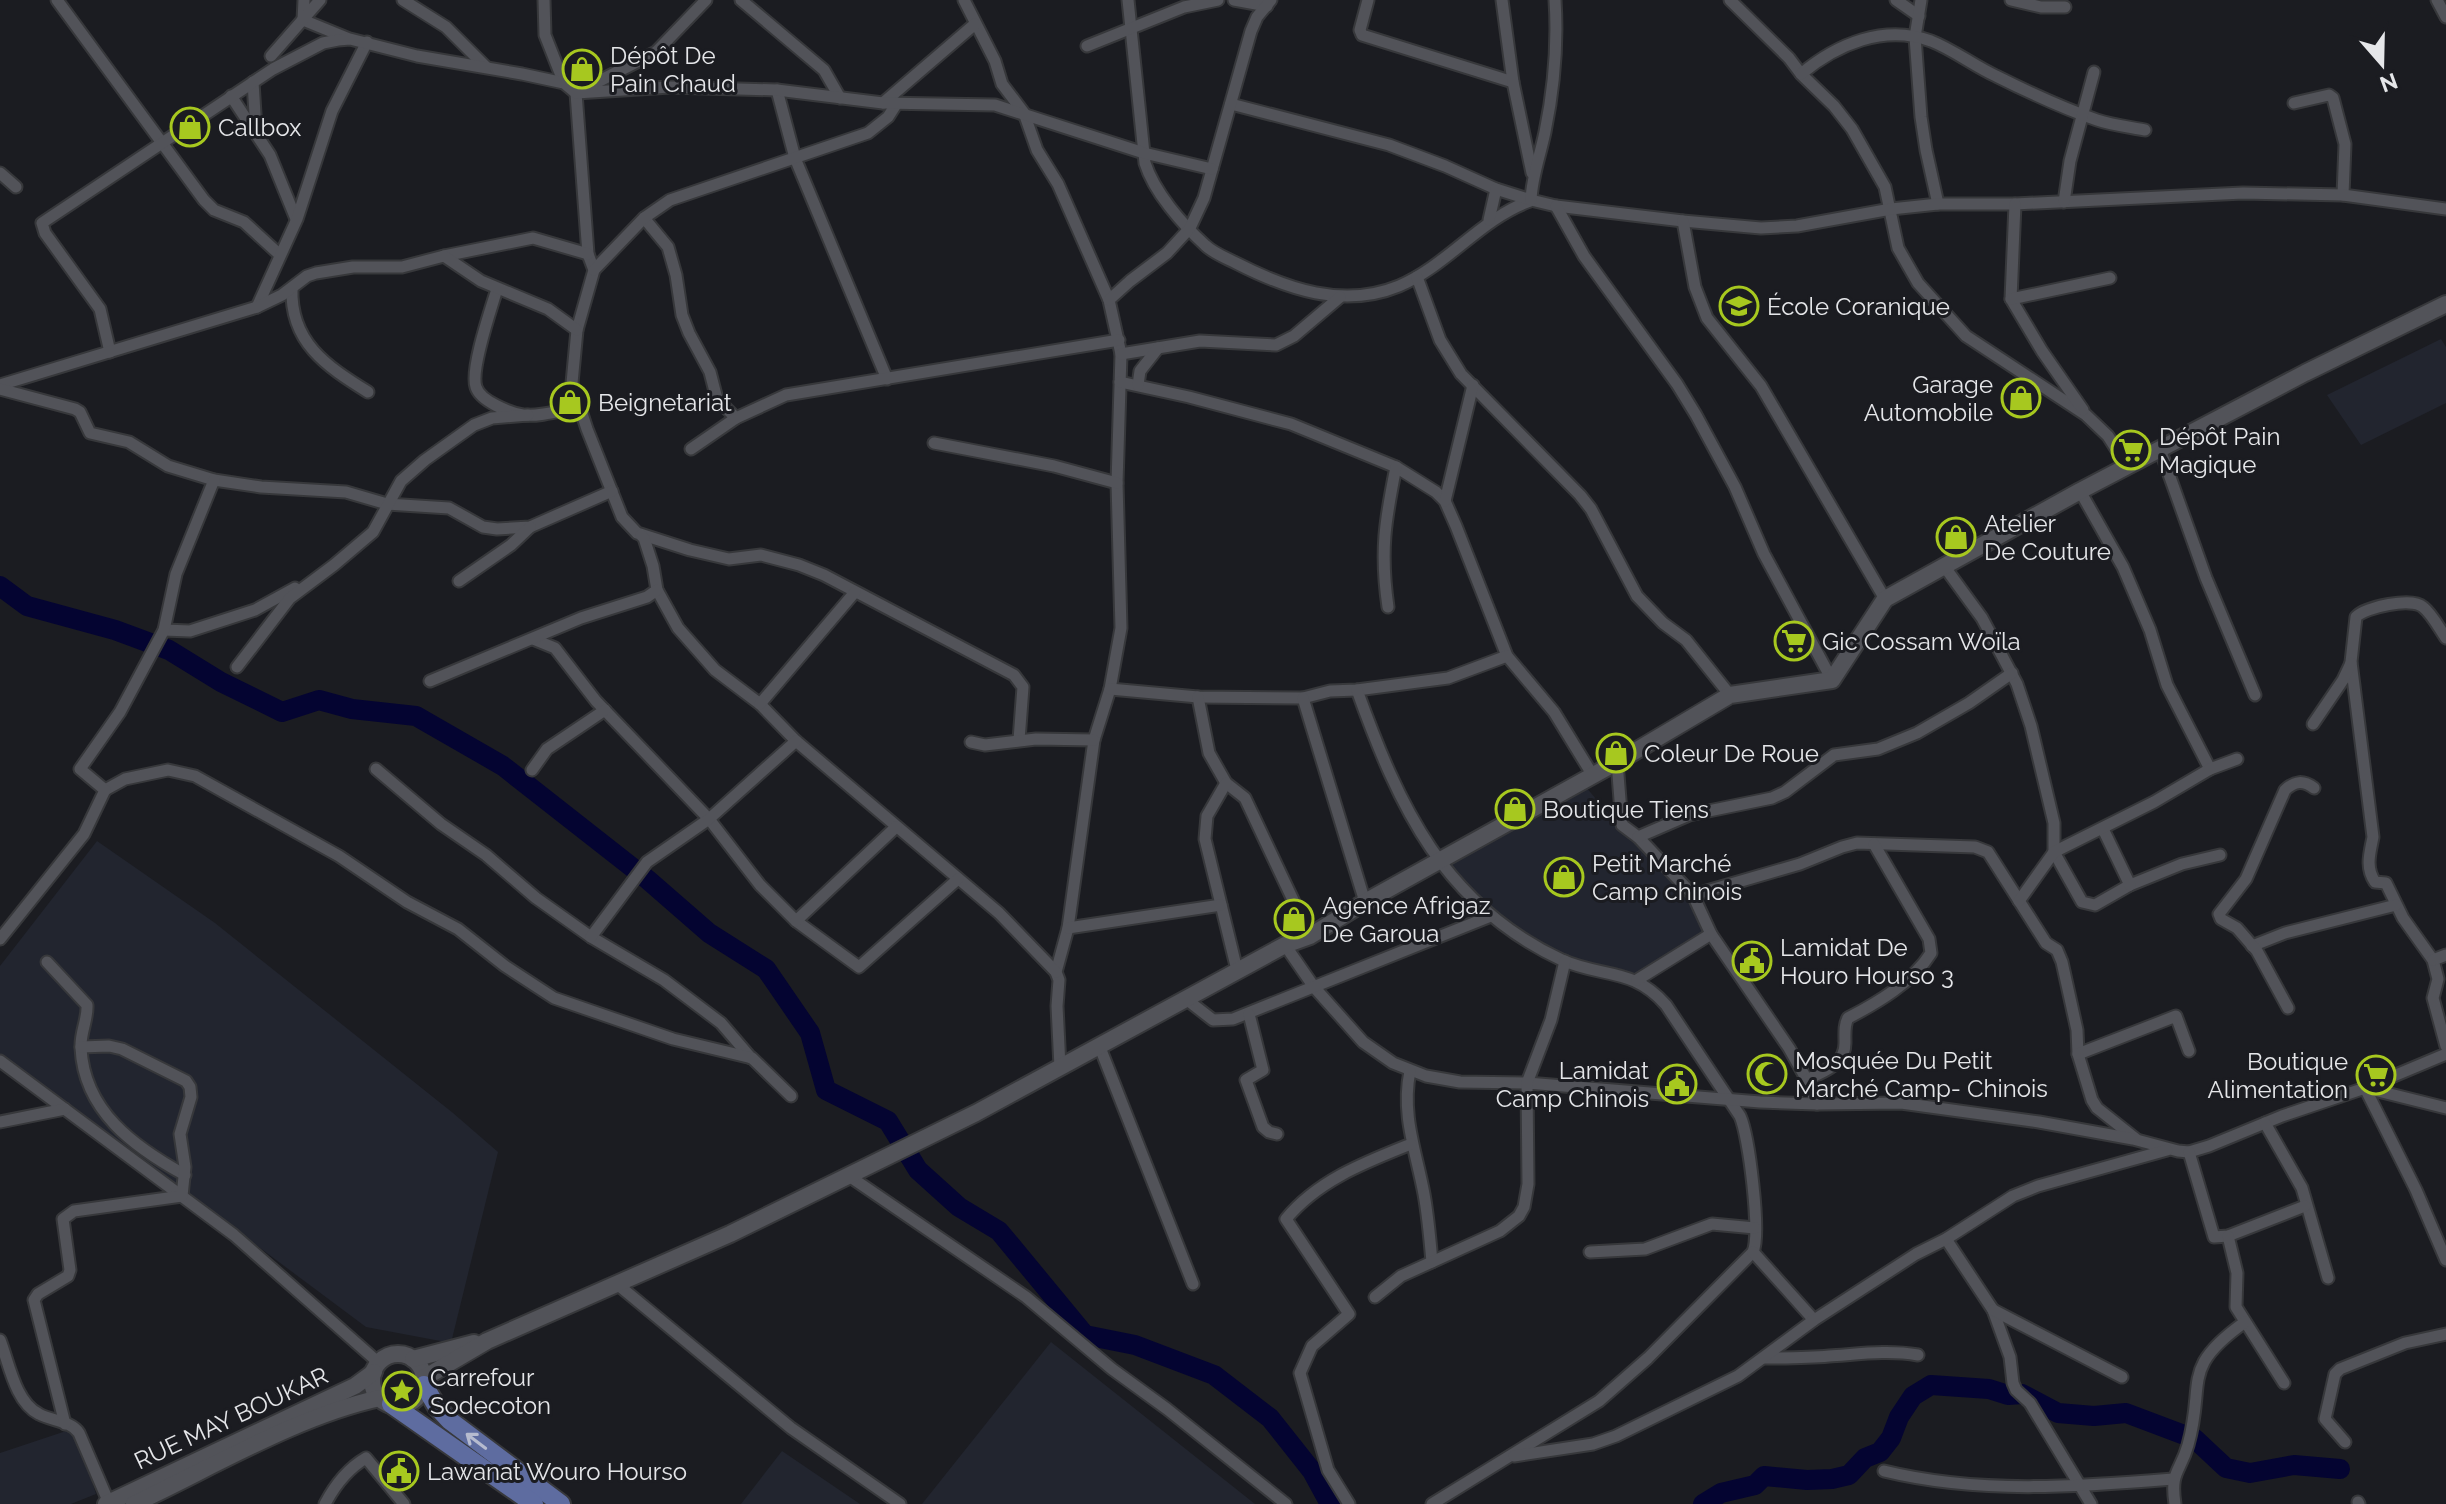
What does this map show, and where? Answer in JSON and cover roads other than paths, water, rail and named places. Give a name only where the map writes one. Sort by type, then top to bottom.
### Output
[{"type":"main road","points":[[385,1401],[411,1402],[424,1381],[487,1341],[730,1234],[849,1176],[1060,1067],[1285,945],[1310,936],[1730,695],[1832,680],[1885,599],[2127,466],[2446,304]]},
{"type":"main road","points":[[413,1359],[487,1341]]},
{"type":"main road","points":[[534,1504],[385,1401],[373,1386],[376,1367],[395,1354],[413,1359],[419,1364],[437,1407],[449,1420],[561,1504]]},
{"type":"main road","name":"RUE MAY BOUKAR","points":[[107,1504],[355,1386],[376,1367]]},
{"type":"main road","name":"RUE MAY BOUKAR","points":[[134,1504],[295,1427],[346,1407],[385,1401]]},
{"type":"street","points":[[57,0],[204,200],[214,210],[244,222],[280,255]]},
{"type":"street","points":[[303,20],[304,0]]},
{"type":"street","points":[[271,56],[320,0]]},
{"type":"street","points":[[403,0],[446,27],[487,68]]},
{"type":"street","points":[[544,0],[545,35],[564,83],[576,93],[670,87],[777,90],[883,103],[995,105],[1144,153],[1212,169]]},
{"type":"street","points":[[576,93],[656,52],[706,0]]},
{"type":"street","points":[[741,0],[824,70],[840,98]]},
{"type":"street","points":[[964,0],[995,61],[1002,84],[1024,113],[1037,150],[1058,184],[1109,300],[1121,354],[1117,483],[1121,638],[1110,689],[1094,740],[1068,928],[1056,972]]},
{"type":"street","points":[[1128,0],[1144,153],[1152,181],[1169,206],[1206,247],[1273,282],[1305,292],[1340,297],[1384,291],[1432,268],[1489,220],[1531,200]]},
{"type":"street","points":[[1087,46],[1184,7],[1218,0]]},
{"type":"street","points":[[1234,0],[1269,3]]},
{"type":"street","points":[[1368,0],[1360,30],[1362,35],[1513,82]]},
{"type":"street","points":[[1502,0],[1513,82],[1532,176],[1531,200]]},
{"type":"street","points":[[1532,176],[1544,136],[1556,63],[1555,0]]},
{"type":"street","points":[[1730,0],[1789,58],[1852,129],[1878,172],[1903,260],[1918,283],[1955,326],[2086,415],[2108,436],[2127,466]]},
{"type":"street","points":[[1896,0],[1919,16]]},
{"type":"street","points":[[1921,0],[1915,37],[1924,139],[1938,204]]},
{"type":"street","points":[[2011,0],[2041,7],[2065,7]]},
{"type":"street","points":[[2437,0],[2446,17]]},
{"type":"street","points":[[1109,300],[1167,253],[1190,228],[1204,198],[1251,31],[1257,17],[1269,3]]},
{"type":"street","points":[[303,20],[350,39],[391,50],[564,83]]},
{"type":"street","points":[[883,103],[975,24]]},
{"type":"street","points":[[1801,74],[1817,60],[1847,43],[1886,36],[1915,37],[1932,42],[1994,75],[2097,120],[2145,130]]},
{"type":"street","points":[[110,352],[100,309],[45,233],[42,223],[253,82],[323,43],[350,39]]},
{"type":"street","points":[[257,307],[297,219],[332,111],[367,42]]},
{"type":"street","points":[[2064,202],[2070,161],[2094,72]]},
{"type":"street","points":[[253,82],[256,131]]},
{"type":"street","points":[[777,90],[795,158],[887,379]]},
{"type":"street","points":[[576,93],[588,254],[594,270]]},
{"type":"street","points":[[2294,103],[2329,95],[2333,98],[2345,144],[2343,195]]},
{"type":"street","points":[[231,96],[256,131],[283,182],[297,219]]},
{"type":"street","points":[[897,103],[888,117],[868,133],[682,194],[644,218],[594,270],[577,330],[572,383],[622,517],[644,538],[657,590],[678,628],[715,670],[760,704],[796,741],[999,913],[1056,972],[1059,980],[1060,1067]]},
{"type":"street","points":[[1231,104],[1389,145],[1496,189],[1556,206],[1761,228],[1797,226],[1938,204],[2015,204],[2243,193],[2343,195],[2446,209]]},
{"type":"street","points":[[0,173],[16,187]]},
{"type":"street","points":[[1489,220],[1496,189]]},
{"type":"street","points":[[2015,204],[2011,299],[2086,415]]},
{"type":"street","points":[[1556,206],[1584,256],[1696,415],[1735,487],[1764,554],[1832,680]]},
{"type":"street","points":[[644,218],[668,247],[682,315],[689,333],[710,372],[717,399],[736,418]]},
{"type":"street","points":[[1683,221],[1695,287],[1707,318],[1761,386],[1885,599]]},
{"type":"street","points":[[0,387],[257,307],[307,276],[327,270],[402,267],[533,238],[588,254]]},
{"type":"street","points":[[444,256],[497,289],[548,309],[577,330]]},
{"type":"street","points":[[1417,277],[1449,358],[1580,495],[1591,509],[1637,596],[1686,640],[1730,695]]},
{"type":"street","points":[[2011,299],[2110,278]]},
{"type":"street","points":[[292,288],[293,317],[313,351],[341,375],[368,392]]},
{"type":"street","points":[[497,289],[479,350],[475,384],[480,394],[500,407],[528,415]]},
{"type":"street","points":[[1121,354],[1200,341],[1276,345],[1294,336],[1340,297]]},
{"type":"street","points":[[691,449],[736,418],[786,395],[1119,340]]},
{"type":"street","points":[[1138,385],[1140,371],[1158,348]]},
{"type":"street","points":[[1120,382],[1291,424],[1396,467],[1427,485],[1445,501],[1507,656],[1554,712],[1592,774]]},
{"type":"street","points":[[1445,501],[1473,385]]},
{"type":"street","points":[[0,387],[75,409],[94,436],[129,442],[168,466],[214,480],[261,487],[346,492],[387,504],[449,508],[483,527],[530,527],[612,491]]},
{"type":"street","points":[[237,667],[290,598],[373,532],[401,481],[460,433],[492,418],[579,407]]},
{"type":"street","points":[[934,443],[1054,466],[1117,483]]},
{"type":"street","points":[[2160,449],[2206,578],[2255,695]]},
{"type":"street","points":[[1388,607],[1382,559],[1386,515],[1396,467]]},
{"type":"street","points":[[105,790],[80,769],[120,712],[164,630],[176,574],[214,480]]},
{"type":"street","points":[[2080,491],[2123,567],[2150,630],[2167,685],[2210,769]]},
{"type":"street","points":[[459,581],[511,545],[530,527]]},
{"type":"street","points":[[637,533],[729,559],[761,555],[781,559],[824,575],[1020,680],[1023,687],[1019,740]]},
{"type":"street","points":[[164,630],[190,631],[255,610],[334,565]]},
{"type":"street","points":[[1944,566],[1982,618],[2012,673],[2031,726],[2054,823],[2054,852],[2082,902],[2095,905],[2130,885],[2192,861],[2220,855]]},
{"type":"street","points":[[430,681],[581,618],[647,597],[657,590]]},
{"type":"street","points":[[760,704],[855,592]]},
{"type":"street","points":[[2446,638],[2422,606],[2416,603],[2366,610],[2356,617],[2351,662],[2373,837],[2370,869],[2375,882],[2386,883],[2414,935],[2433,960],[2438,979],[2433,998],[2446,1046]]},
{"type":"street","points":[[533,639],[555,648],[605,710],[709,819],[760,885],[796,921],[859,967],[958,879]]},
{"type":"street","points":[[1110,689],[1198,697],[1303,698],[1330,691],[1448,678],[1507,656]]},
{"type":"street","points":[[2313,724],[2343,680],[2351,662]]},
{"type":"street","points":[[1638,837],[1689,815],[1772,798],[1797,784],[1834,755],[1878,749],[1917,733],[1969,703],[2012,673]]},
{"type":"street","points":[[1357,690],[1411,818],[1438,861],[1491,916],[1565,961],[1637,980],[1666,1005],[1740,1116],[1746,1133],[1755,1228],[1756,1245],[1753,1252],[1611,1391],[1583,1413],[1432,1504]]},
{"type":"street","points":[[1198,697],[1209,753],[1226,783],[1245,798],[1310,936]]},
{"type":"street","points":[[1303,698],[1365,902]]},
{"type":"street","points":[[532,770],[547,749],[605,710]]},
{"type":"street","points":[[971,742],[985,745],[1019,740],[1094,740]]},
{"type":"street","points":[[591,937],[647,862],[709,819],[796,741]]},
{"type":"street","points":[[2019,901],[2054,852],[2103,829],[2210,769],[2237,759]]},
{"type":"street","points":[[1617,762],[1622,825],[1638,837],[1693,895],[1711,934],[1789,1048],[1817,1104]]},
{"type":"street","points":[[376,769],[536,898],[591,937],[664,980],[721,1023],[791,1096]]},
{"type":"street","points":[[0,939],[84,834],[105,790],[125,779],[168,770],[195,776],[339,856],[407,902],[458,929],[505,966],[554,998],[673,1039],[752,1058]]},
{"type":"street","points":[[2288,1008],[2252,946],[2237,928],[2221,919],[2219,914],[2246,879],[2285,790],[2298,782],[2306,782],[2314,788]]},
{"type":"street","points":[[1226,783],[1207,816],[1205,828],[1237,970]]},
{"type":"street","points":[[796,921],[896,827]]},
{"type":"street","points":[[2103,829],[2130,885]]},
{"type":"street","points":[[1693,895],[1800,864],[1857,843],[1975,847],[1988,852],[2046,943],[2057,950],[2088,1091],[2097,1108],[2140,1142]]},
{"type":"street","points":[[1807,1080],[1844,1057],[1848,1018],[1869,1008],[1899,985],[1931,953],[1929,939],[1874,844]]},
{"type":"street","points":[[1068,928],[1221,905]]},
{"type":"street","points":[[2252,946],[2285,933],[2396,905]]},
{"type":"street","points":[[1186,999],[1213,1020],[1249,1014],[1491,916]]},
{"type":"street","points":[[1637,980],[1711,934]]},
{"type":"street","points":[[1285,945],[1314,987],[1363,1042],[1410,1071],[1443,1081],[1527,1083],[1728,1100],[1817,1104],[1901,1103],[2026,1120],[2189,1152],[2365,1088],[2446,1054]]},
{"type":"street","points":[[2433,960],[2446,955]]},
{"type":"street","points":[[1375,1297],[1401,1276],[1500,1231],[1519,1216],[1528,1184],[1527,1083],[1551,1020],[1565,961]]},
{"type":"street","points":[[47,962],[87,1005],[81,1047],[90,1090],[101,1110],[125,1134],[185,1175]]},
{"type":"street","points":[[1249,1014],[1263,1070],[1246,1080],[1263,1127],[1277,1134]]},
{"type":"street","points":[[2078,1054],[2176,1016],[2189,1051]]},
{"type":"street","points":[[1099,1045],[1193,1284]]},
{"type":"street","points":[[81,1047],[122,1049],[186,1081],[191,1097],[180,1134],[185,1175],[182,1196]]},
{"type":"street","points":[[0,1061],[234,1235],[376,1367]]},
{"type":"street","points":[[1410,1071],[1406,1103],[1411,1144],[1424,1192],[1432,1262]]},
{"type":"street","points":[[2365,1088],[2446,1108]]},
{"type":"street","points":[[2365,1088],[2416,1190],[2446,1260]]},
{"type":"street","points":[[0,1122],[65,1109]]},
{"type":"street","points":[[2265,1123],[2302,1188],[2328,1278]]},
{"type":"street","points":[[1349,1504],[1328,1470],[1300,1373],[1312,1346],[1349,1314],[1286,1219],[1332,1180],[1411,1144]]},
{"type":"street","points":[[1507,1457],[1605,1441],[1730,1381],[1814,1320],[1916,1254],[2026,1190],[2168,1149]]},
{"type":"street","points":[[2189,1152],[2214,1237],[2228,1236],[2305,1206]]},
{"type":"street","points":[[849,1176],[1026,1297],[1112,1369],[1286,1504]]},
{"type":"street","points":[[65,1424],[34,1300],[38,1294],[68,1276],[70,1270],[63,1219],[74,1211],[182,1196]]},
{"type":"street","points":[[1590,1252],[1645,1249],[1712,1224],[1755,1228]]},
{"type":"street","points":[[2228,1236],[2237,1273],[2236,1307],[2284,1383]]},
{"type":"street","points":[[1946,1239],[1993,1310],[2010,1357],[2016,1390],[2030,1403],[2091,1504]]},
{"type":"street","points":[[1753,1252],[1814,1320]]},
{"type":"street","points":[[617,1284],[791,1428],[900,1504]]},
{"type":"street","points":[[1993,1310],[2122,1377]]},
{"type":"street","points":[[2175,1504],[2173,1479],[2188,1442],[2198,1372],[2208,1354],[2245,1322]]},
{"type":"street","points":[[2345,1442],[2325,1419],[2335,1374],[2340,1369],[2405,1343],[2446,1334]]},
{"type":"street","points":[[0,1340],[28,1407],[39,1415],[75,1427],[84,1440],[107,1504]]},
{"type":"street","points":[[1764,1359],[1828,1357],[1865,1352],[1918,1355]]},
{"type":"street","points":[[325,1504],[353,1466],[366,1458],[404,1504]]},
{"type":"street","points":[[1884,1471],[1963,1485],[2082,1486],[2173,1479]]},
{"type":"waterway","points":[[0,586],[27,606],[115,630],[169,650],[221,682],[282,712],[319,700],[352,709],[416,716],[503,766],[647,879],[709,933],[766,969],[810,1033],[826,1090],[888,1121],[918,1170],[959,1207],[999,1231],[1085,1335],[1135,1345],[1214,1375],[1270,1418],[1312,1471],[1330,1504]]},
{"type":"waterway","points":[[1703,1504],[1721,1493],[1755,1485],[1764,1476],[1807,1480],[1849,1475],[1865,1458],[1880,1452],[1913,1396],[1931,1385],[2022,1394],[2058,1413],[2094,1416],[2126,1413],[2195,1439],[2226,1468],[2250,1473],[2294,1465],[2340,1469]]},
{"type":"place","name":"Dépôt De Pain Chaud","points":[[582,69]]},
{"type":"place","name":"Callbox","points":[[190,127]]},
{"type":"place","name":"École Coranique","points":[[1739,306]]},
{"type":"place","name":"Garage Automobile","points":[[2021,398]]},
{"type":"place","name":"Beignetariat","points":[[570,402]]},
{"type":"place","name":"Dépôt Pain Magique","points":[[2131,450]]},
{"type":"place","name":"Atelier De Couture","points":[[1956,537]]},
{"type":"place","name":"Gic Cossam Woïla","points":[[1794,641]]},
{"type":"place","name":"Coleur De Roue","points":[[1616,753]]},
{"type":"place","name":"Boutique Tiens","points":[[1515,809]]},
{"type":"place","name":"Petit Marché Camp chinois","points":[[1564,877]]},
{"type":"place","name":"Agence Afrigaz De Garoua","points":[[1294,919]]},
{"type":"place","name":"Lamidat De Houro Hourso 3","points":[[1752,961]]},
{"type":"place","name":"Mosquée Du Petit Marché Camp- Chinois","points":[[1767,1074]]},
{"type":"place","name":"Boutique Alimentation","points":[[2376,1075]]},
{"type":"place","name":"Lamidat Camp Chinois","points":[[1677,1084]]},
{"type":"place","name":"Carrefour Sodecoton","points":[[402,1391]]},
{"type":"place","name":"Lawanat Wouro Hourso","points":[[399,1471]]}]
